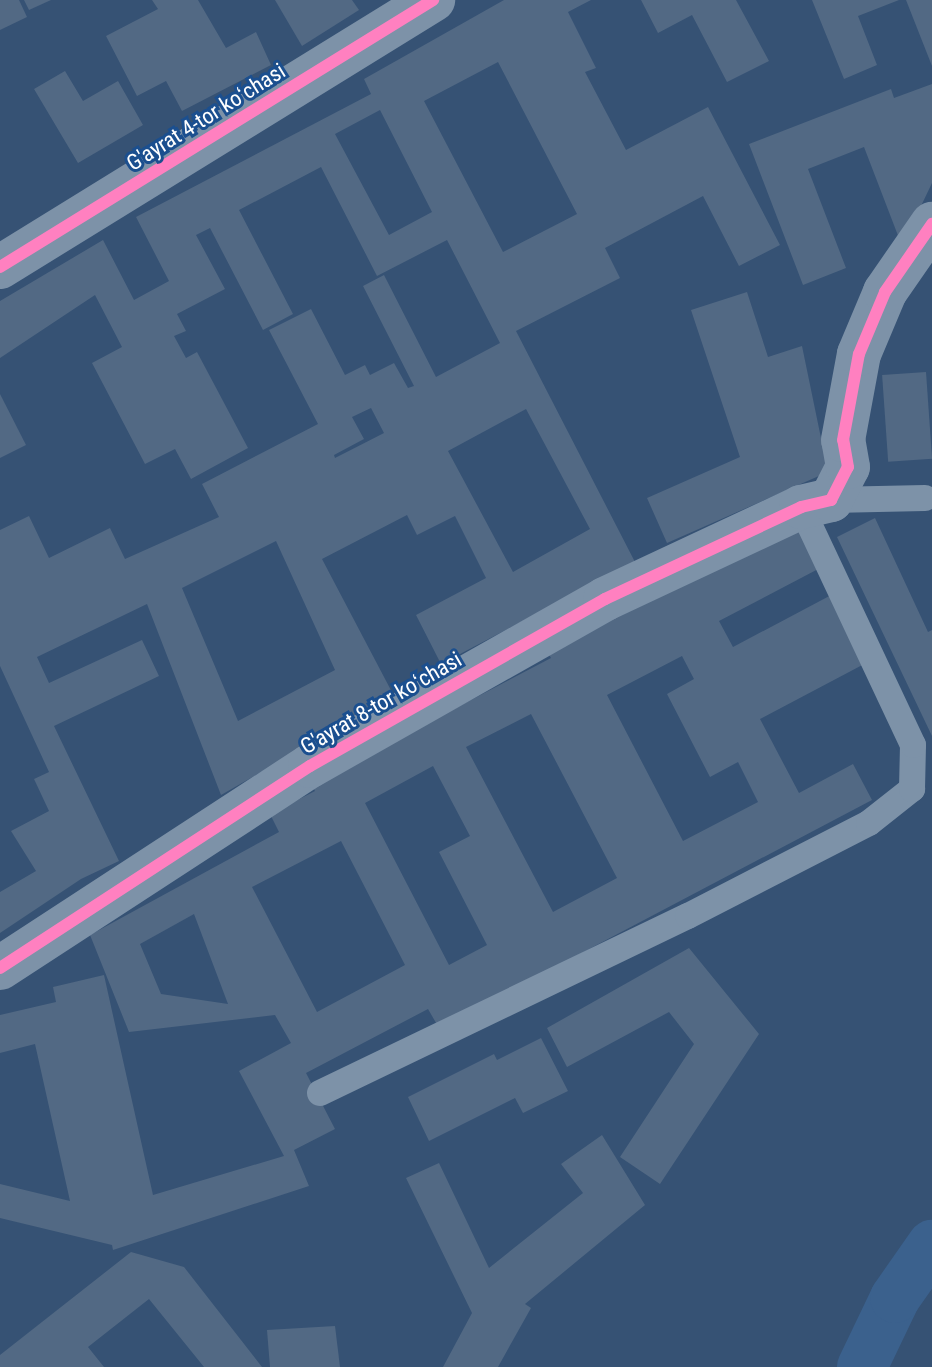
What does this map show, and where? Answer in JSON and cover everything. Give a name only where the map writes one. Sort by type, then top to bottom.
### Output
[{"type":"street","name":"G'ayrat 4-tor koʻchasi","points":[[0,267],[433,0]]},
{"type":"street","points":[[816,503],[848,467],[843,440],[859,354],[885,292],[932,224]]},
{"type":"street","name":"G'ayrat 8-tor koʻchasi","points":[[0,968],[310,766],[605,599],[816,503]]},
{"type":"lane","points":[[320,1093],[688,916],[869,823],[912,789],[913,745],[816,503],[925,498]]},
{"type":"building","points":[[0,0],[19,0],[27,17],[0,30]]},
{"type":"building","points":[[24,0],[51,0],[29,10]]},
{"type":"building","points":[[152,0],[198,0],[226,48],[256,32],[271,65],[182,111],[166,81],[137,96],[106,36],[158,9]]},
{"type":"building","points":[[275,0],[352,0],[359,10],[302,46]]},
{"type":"building","points":[[504,0],[591,0],[568,12],[596,68],[585,72],[626,150],[708,107],[780,245],[739,266],[703,196],[605,248],[620,278],[516,331],[635,562],[441,664],[416,615],[486,578],[455,516],[417,535],[407,515],[322,559],[394,696],[221,795],[147,604],[37,657],[49,683],[142,640],[159,676],[54,726],[119,861],[81,879],[0,933],[0,892],[36,871],[11,831],[49,811],[34,779],[49,772],[0,666],[0,530],[29,516],[49,558],[110,528],[125,559],[219,517],[202,484],[318,424],[269,330],[311,309],[345,375],[365,365],[370,375],[394,363],[408,388],[414,386],[363,286],[384,275],[436,377],[500,343],[447,240],[377,276],[321,167],[239,210],[293,314],[263,330],[210,228],[196,235],[225,289],[177,314],[186,331],[174,336],[186,358],[197,352],[248,448],[191,479],[175,449],[145,464],[92,363],[122,347],[95,295],[0,358],[0,301],[103,240],[134,300],[169,281],[136,217],[371,94],[364,79]],"holes":[[[498,62],[577,214],[503,252],[424,101]],[[380,110],[432,212],[389,235],[335,134]],[[371,408],[384,433],[335,458],[334,455],[364,439],[352,417]],[[526,409],[590,529],[513,572],[448,451]],[[276,541],[335,670],[238,721],[182,588]]]},
{"type":"building","points":[[641,0],[736,0],[769,61],[727,82],[692,15],[658,33]]},
{"type":"building","points":[[812,0],[899,0],[858,16],[877,65],[844,79]]},
{"type":"building","points":[[906,0],[932,0],[932,66]]},
{"type":"building","points":[[65,71],[83,101],[118,81],[143,125],[78,163],[34,89]]},
{"type":"building","points":[[932,84],[932,183],[902,246],[864,147],[808,169],[846,268],[803,285],[749,144],[891,89],[894,98]]},
{"type":"building","points":[[747,292],[768,357],[802,346],[828,472],[667,543],[647,498],[740,457],[691,310]]},
{"type":"building","points":[[926,372],[932,459],[888,462],[882,375]]},
{"type":"building","points":[[0,394],[26,445],[0,458]]},
{"type":"building","points":[[794,515],[822,567],[719,621],[733,647],[835,593],[868,662],[760,719],[799,793],[853,764],[872,800],[439,1028],[428,1009],[306,1073],[335,1129],[294,1150],[309,1186],[113,1250],[112,1245],[0,1218],[0,1184],[70,1201],[35,1044],[0,1053],[0,1015],[56,1002],[53,987],[104,975],[153,1195],[284,1156],[239,1071],[291,1043],[275,1015],[129,1032],[90,935],[279,832],[270,814],[315,791],[311,784],[551,658],[542,642]],"holes":[[[682,656],[694,679],[667,694],[710,777],[738,762],[758,802],[683,841],[607,695]],[[531,714],[617,878],[553,912],[466,747]],[[433,766],[470,836],[439,852],[487,945],[449,965],[365,803]],[[341,841],[405,965],[317,1012],[252,887]],[[194,914],[228,1004],[161,994],[140,944]]]},
{"type":"building","points":[[875,518],[928,632],[932,630],[932,736],[837,537]]},
{"type":"building","points":[[689,948],[759,1034],[660,1184],[620,1157],[694,1044],[669,1012],[567,1067],[547,1028]]},
{"type":"building","points":[[541,1038],[568,1091],[523,1113],[515,1098],[429,1141],[408,1097],[494,1054],[497,1060]]},
{"type":"building","points":[[602,1135],[645,1205],[525,1304],[531,1308],[498,1367],[443,1367],[472,1313],[406,1178],[439,1163],[489,1268],[583,1193],[561,1164]]},
{"type":"building","points":[[131,1252],[184,1267],[262,1367],[204,1367],[149,1299],[88,1347],[104,1367],[0,1367],[0,1355]]},
{"type":"building","points":[[335,1326],[340,1367],[270,1367],[267,1330]]},
{"type":"waterway","points":[[862,1367],[895,1298],[932,1245]]},
{"type":"cycle path","points":[[0,267],[433,0]]},
{"type":"cycle path","points":[[0,968],[310,766],[605,599],[801,507],[831,500],[848,467],[843,440],[859,354],[885,292],[932,224]]}]
